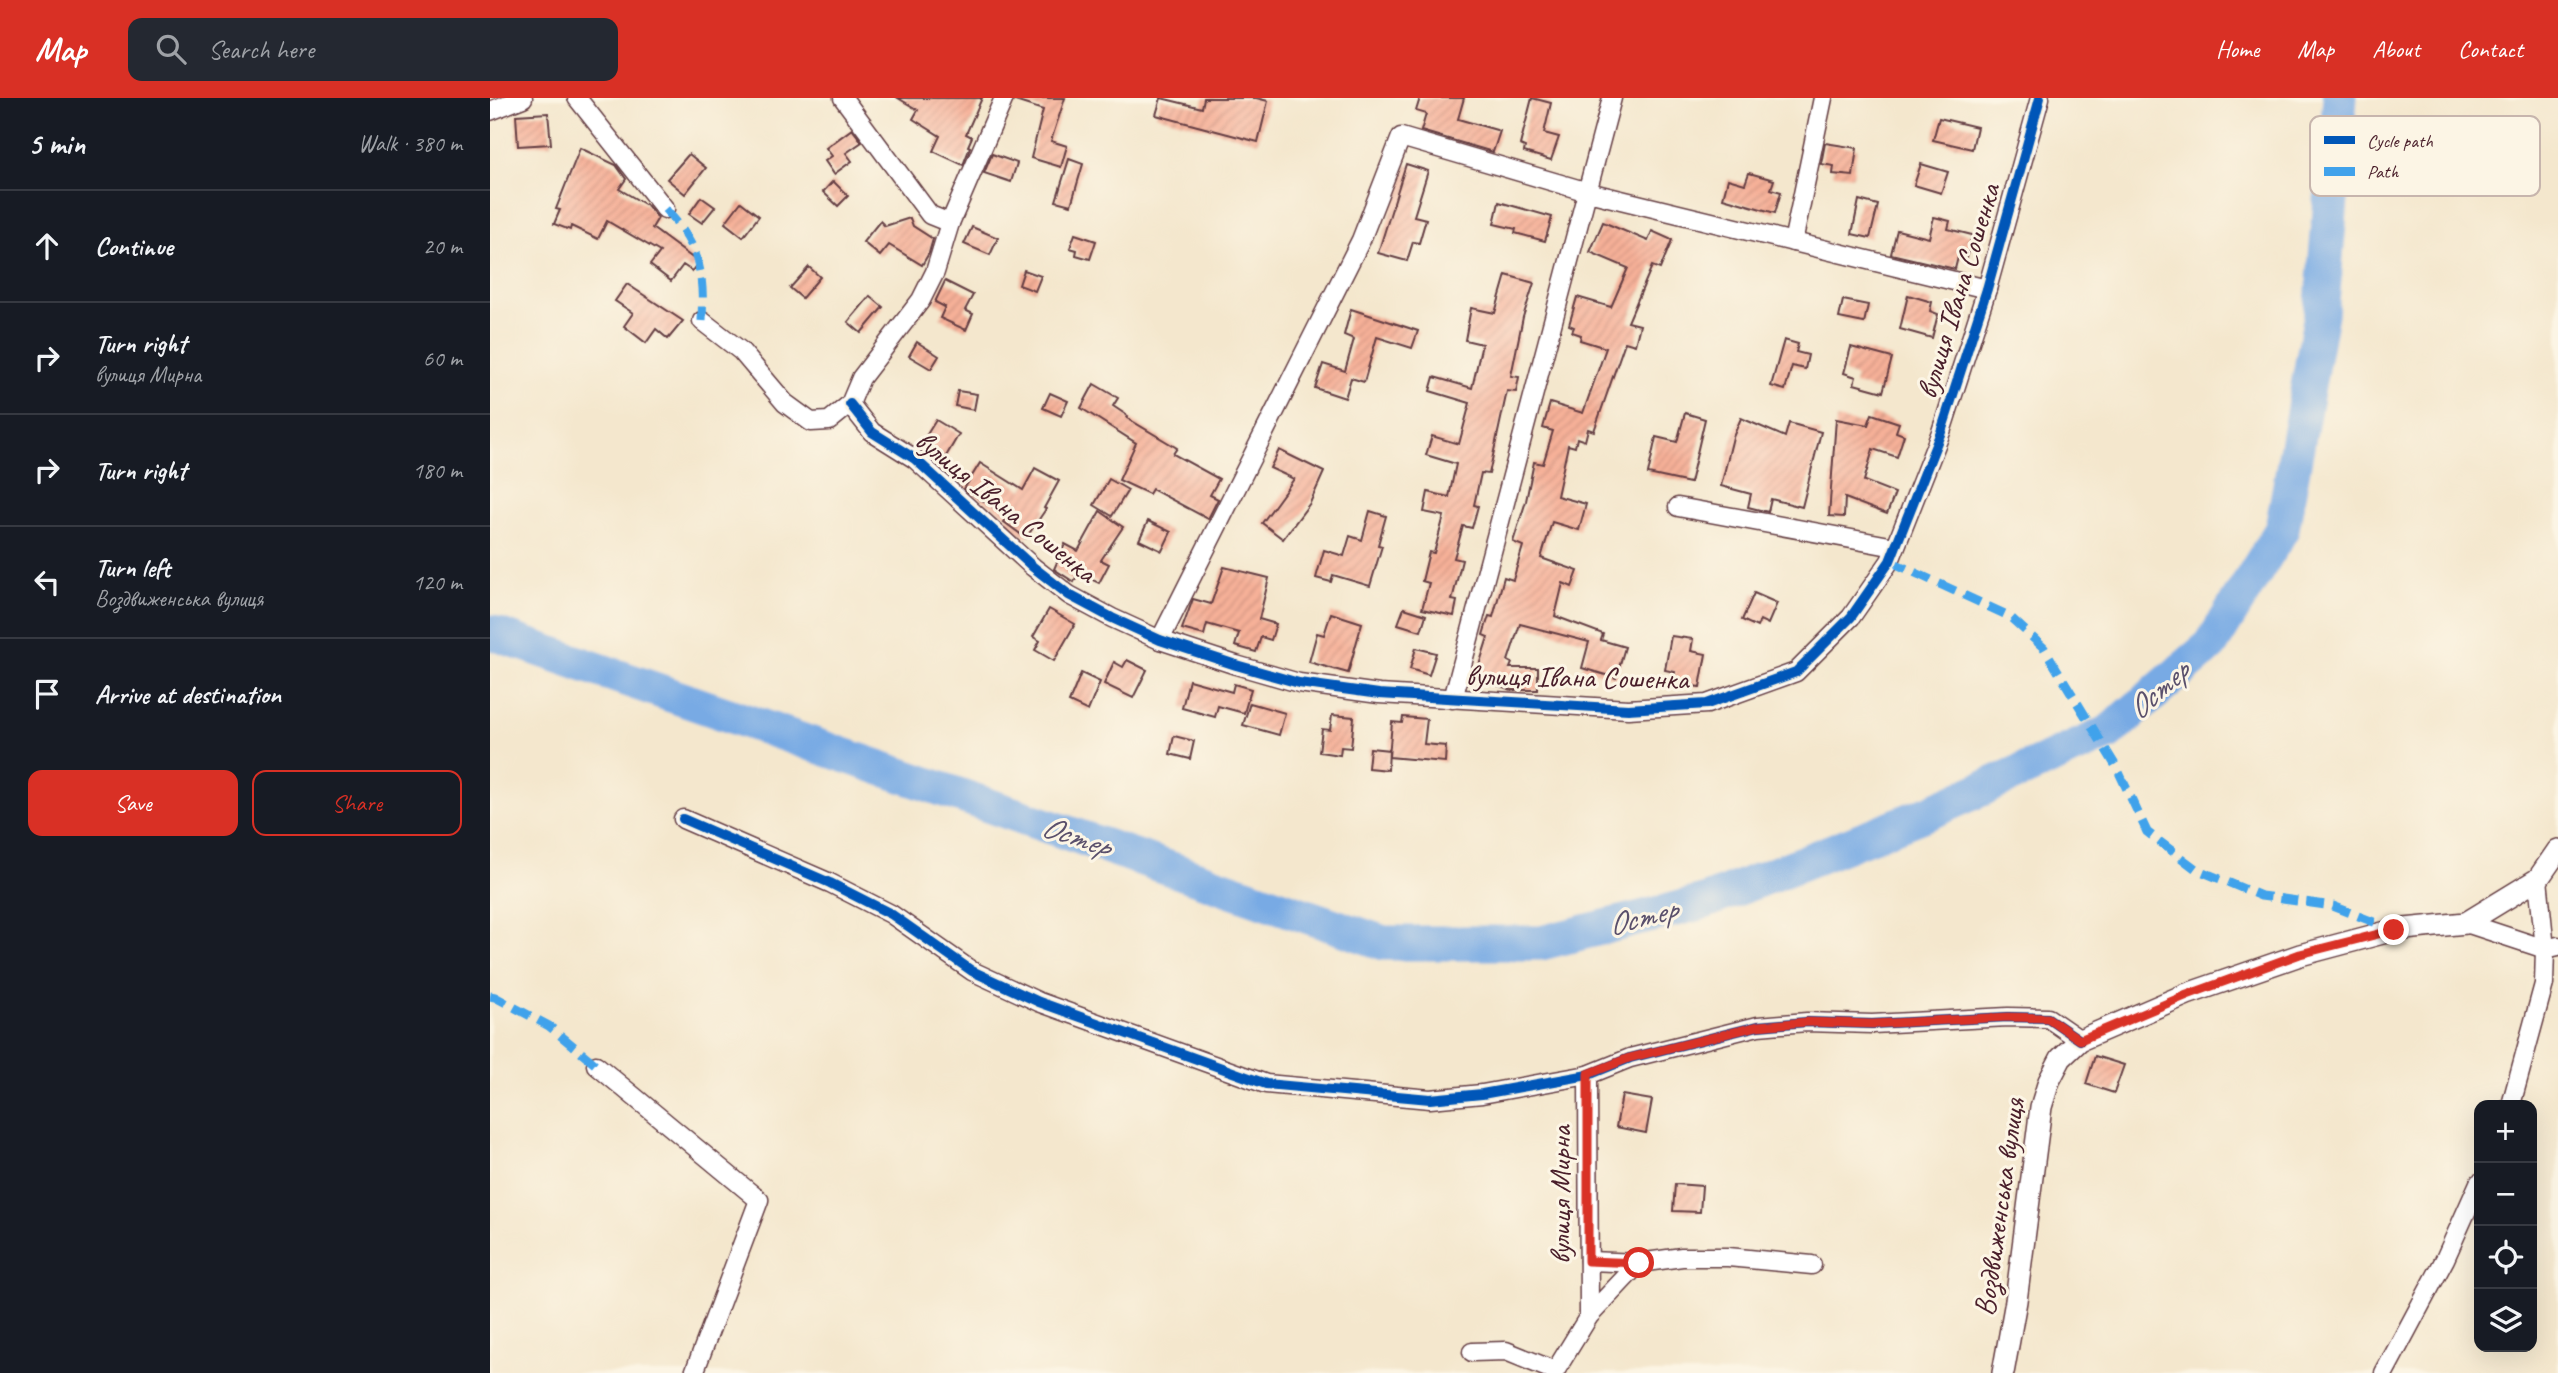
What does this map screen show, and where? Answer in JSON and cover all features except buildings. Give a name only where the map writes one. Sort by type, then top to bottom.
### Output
[{"type":"street","points":[[490,111],[523,98]]},
{"type":"street","points":[[577,98],[665,209]]},
{"type":"street","points":[[843,98],[930,215],[950,223]]},
{"type":"street","points":[[702,321],[741,351],[785,403],[811,422],[829,421],[850,404],[861,378],[921,300],[935,272],[950,223],[1004,98]]},
{"type":"street","name":"вулиця Івана Сошенка","points":[[1453,698],[1612,98]]},
{"type":"street","points":[[1793,242],[1823,98]]},
{"type":"street","name":"вулиця Івана Сошенка","points":[[850,404],[872,432],[915,459],[1033,567],[1069,595],[1160,640],[1299,683],[1379,694],[1628,709],[1707,704],[1796,672],[1851,617],[1890,561],[1941,432],[1987,289],[2040,98]]},
{"type":"street","name":"вулиця Івана Сошенка","points":[[1160,640],[1361,240],[1401,137],[1588,192],[1987,289]]},
{"type":"street","points":[[1678,508],[1895,547]]},
{"type":"street","points":[[683,819],[830,883],[891,914],[972,971],[1039,1002],[1266,1084],[1430,1099],[1482,1094],[1588,1074],[1629,1058],[1758,1026],[1807,1022],[1872,1024],[2008,1017],[2048,1018],[2080,1040]]},
{"type":"street","name":"Воздвиженська вулиця","points":[[2003,1373],[2016,1301],[2041,1107],[2049,1081],[2061,1058],[2080,1040],[2187,995],[2300,954],[2394,930],[2466,923],[2538,879],[2558,850]]},
{"type":"street","points":[[2512,1100],[2551,948],[2538,879]]},
{"type":"street","points":[[2466,923],[2551,948]]},
{"type":"street","points":[[596,1065],[759,1199],[694,1373]]},
{"type":"street","name":"вулиця Мирна","points":[[1588,1074],[1589,1316]]},
{"type":"street","points":[[2384,1373],[2445,1259],[2474,1194]]},
{"type":"street","points":[[1588,1261],[1639,1263],[1682,1257],[1728,1257],[1812,1265]]},
{"type":"street","points":[[1472,1352],[1506,1351],[1555,1372],[1589,1316],[1639,1263]]},
{"type":"waterway","name":"Остер","points":[[2338,116],[2340,98]]},
{"type":"waterway","name":"Остер","points":[[490,632],[1384,943],[1541,943],[1704,902],[1930,812],[2108,733],[2211,645],[2282,529],[2321,314],[2331,196]]},
{"type":"marked path","points":[[665,209],[686,235],[697,260],[702,288],[702,321]]},
{"type":"marked path","points":[[1890,561],[2009,616],[2044,648],[2117,768],[2147,832],[2196,869],[2261,896],[2333,906],[2394,930]]},
{"type":"marked path","points":[[490,996],[549,1026],[596,1065]]},
{"type":"cycle path","points":[[850,404],[872,432],[915,459],[1033,567],[1069,595],[1160,640],[1299,683],[1379,694],[1628,709],[1707,704],[1796,672],[1851,617],[1890,561],[1941,432],[1987,289],[2040,98]]},
{"type":"cycle path","points":[[683,819],[830,883],[891,914],[972,971],[1039,1002],[1266,1084],[1430,1099],[1482,1094],[1588,1075],[1630,1058],[1758,1026],[1807,1022],[1872,1024],[2008,1017],[2048,1018],[2080,1040]]},
{"type":"route","points":[[1639,1263],[1588,1261],[1588,1074],[1629,1058],[1758,1026],[1807,1022],[1872,1024],[2008,1017],[2048,1018],[2080,1040],[2187,995],[2300,954],[2394,930]]}]
